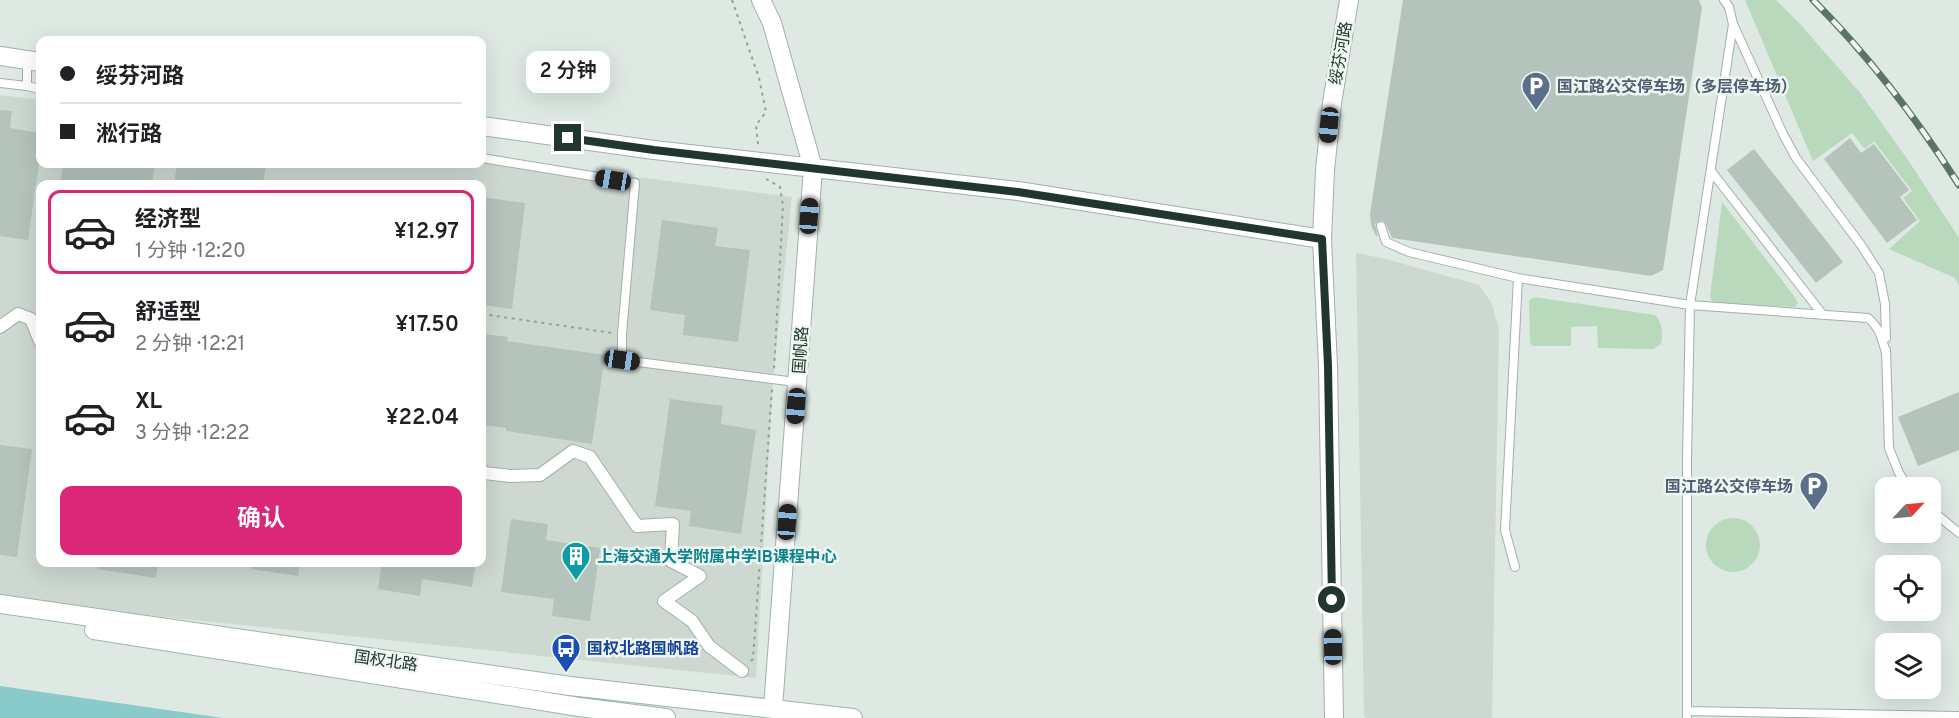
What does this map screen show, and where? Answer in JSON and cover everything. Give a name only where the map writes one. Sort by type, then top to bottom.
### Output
[{"type":"street","name":"国帆路","points":[[761,0],[772,23],[813,168],[773,708]]},
{"type":"street","name":"绥芬河路","points":[[1334,718],[1328,366],[1322,239],[1325,170],[1332,103],[1349,0]]},
{"type":"street","points":[[0,56],[34,61]]},
{"type":"street","points":[[486,127],[654,150],[1018,192],[1322,239]]},
{"type":"street","points":[[0,327],[18,314],[31,320],[36,332]]},
{"type":"street","points":[[486,473],[511,476],[540,475],[573,451],[590,457],[637,526],[673,524],[671,561],[700,576],[664,601],[692,621],[709,646],[742,671]]},
{"type":"street","name":"国权北路","points":[[0,604],[570,686],[854,718]]},
{"type":"street","name":"国权北路","points":[[0,615],[579,707],[666,718]]},
{"type":"lane","points":[[1725,0],[1733,24],[1796,158],[1879,273],[1885,304],[1889,448],[1902,477]]},
{"type":"lane","points":[[1733,24],[1690,305],[1687,459],[1687,715],[1959,716]]},
{"type":"lane","points":[[27,86],[34,61]]},
{"type":"lane","points":[[0,83],[36,87]]},
{"type":"lane","points":[[486,159],[635,183],[622,334],[622,360],[797,382]]},
{"type":"lane","points":[[1711,171],[1823,315]]},
{"type":"lane","points":[[1381,226],[1386,242],[1409,252],[1518,278],[1690,305],[1868,318],[1881,333],[1886,353]]},
{"type":"lane","points":[[1515,567],[1505,530],[1518,278]]},
{"type":"lane","points":[[1941,517],[1959,533]]},
{"type":"path","points":[[732,0],[759,78],[766,112],[756,125],[760,162],[766,180],[780,187],[783,206],[753,659],[742,671]]},
{"type":"path","points":[[486,315],[622,334]]},
{"type":"shaded area","points":[[0,95],[36,100],[36,168],[486,168],[486,158],[792,197],[773,380],[756,678],[0,600]]},
{"type":"shaded area","points":[[1356,253],[1479,285],[1492,304],[1499,330],[1492,718],[1365,718]]},
{"type":"green space","points":[[1745,0],[1776,0],[1802,26],[1861,94],[1959,238],[1959,286],[1955,278],[1889,249],[1920,221],[1903,198],[1912,191],[1874,141],[1865,149],[1852,133],[1813,161]]},
{"type":"green space","points":[[1722,202],[1794,296],[1798,303],[1795,307],[1712,302],[1710,296]]},
{"type":"green space","points":[[1534,297],[1655,315],[1662,328],[1661,344],[1653,349],[1598,348],[1597,326],[1571,327],[1571,346],[1532,346],[1529,301]]},
{"type":"green space","points":[[1728,518],[1738,518],[1748,522],[1756,530],[1760,545],[1756,560],[1748,568],[1738,572],[1728,572],[1718,568],[1710,560],[1706,550],[1706,540],[1710,530],[1718,522]]},
{"type":"water","points":[[0,686],[223,718],[0,718]]},
{"type":"building","name":"国江路公交停车场（多层停车场）","points":[[1403,0],[1699,0],[1702,8],[1663,270],[1651,276],[1392,238],[1382,220],[1375,224],[1378,236],[1376,236],[1371,225],[1370,214]]},
{"type":"building","points":[[0,110],[12,111],[10,128],[36,132],[36,168],[38,168],[28,240],[0,236]]},
{"type":"building","points":[[1850,138],[1861,153],[1874,144],[1909,190],[1900,197],[1917,220],[1887,243],[1824,159]]},
{"type":"building","points":[[1754,149],[1843,262],[1816,283],[1727,170]]},
{"type":"building","points":[[62,168],[154,168],[153,180],[61,180]]},
{"type":"building","points":[[176,168],[265,168],[264,180],[175,180]]},
{"type":"building","points":[[486,198],[525,203],[512,309],[486,306]]},
{"type":"building","points":[[662,220],[718,228],[715,246],[750,250],[738,342],[683,335],[685,315],[650,310]]},
{"type":"building","points":[[486,334],[508,337],[507,341],[605,355],[592,444],[506,431],[506,428],[486,426]]},
{"type":"building","points":[[1959,392],[1959,450],[1918,466],[1898,417]]},
{"type":"building","points":[[670,399],[723,406],[721,424],[756,430],[741,534],[689,526],[691,511],[655,506]]},
{"type":"building","points":[[0,445],[32,449],[17,557],[0,555]]},
{"type":"building","points":[[511,519],[548,524],[546,540],[600,548],[590,621],[552,616],[554,599],[501,592]]},
{"type":"building","points":[[98,567],[157,567],[156,578],[98,569]]},
{"type":"building","points":[[251,567],[299,567],[298,576],[251,569]]},
{"type":"building","points":[[381,567],[475,567],[472,587],[422,579],[420,596],[378,589]]},
{"type":"railway","points":[[1813,0],[1891,88],[1959,185]]},
{"type":"place","name":"国江路公交停车场（多层停车场）","points":[[1536,112]]},
{"type":"place","name":"国江路公交停车场","points":[[1814,512]]},
{"type":"place","name":"上海交通大学附属中学IB课程中心","points":[[576,582]]},
{"type":"place","name":"国权北路国帆路","points":[[566,674]]},
{"type":"route","points":[[568,138],[1018,192],[1322,239],[1328,366],[1332,600]]}]
